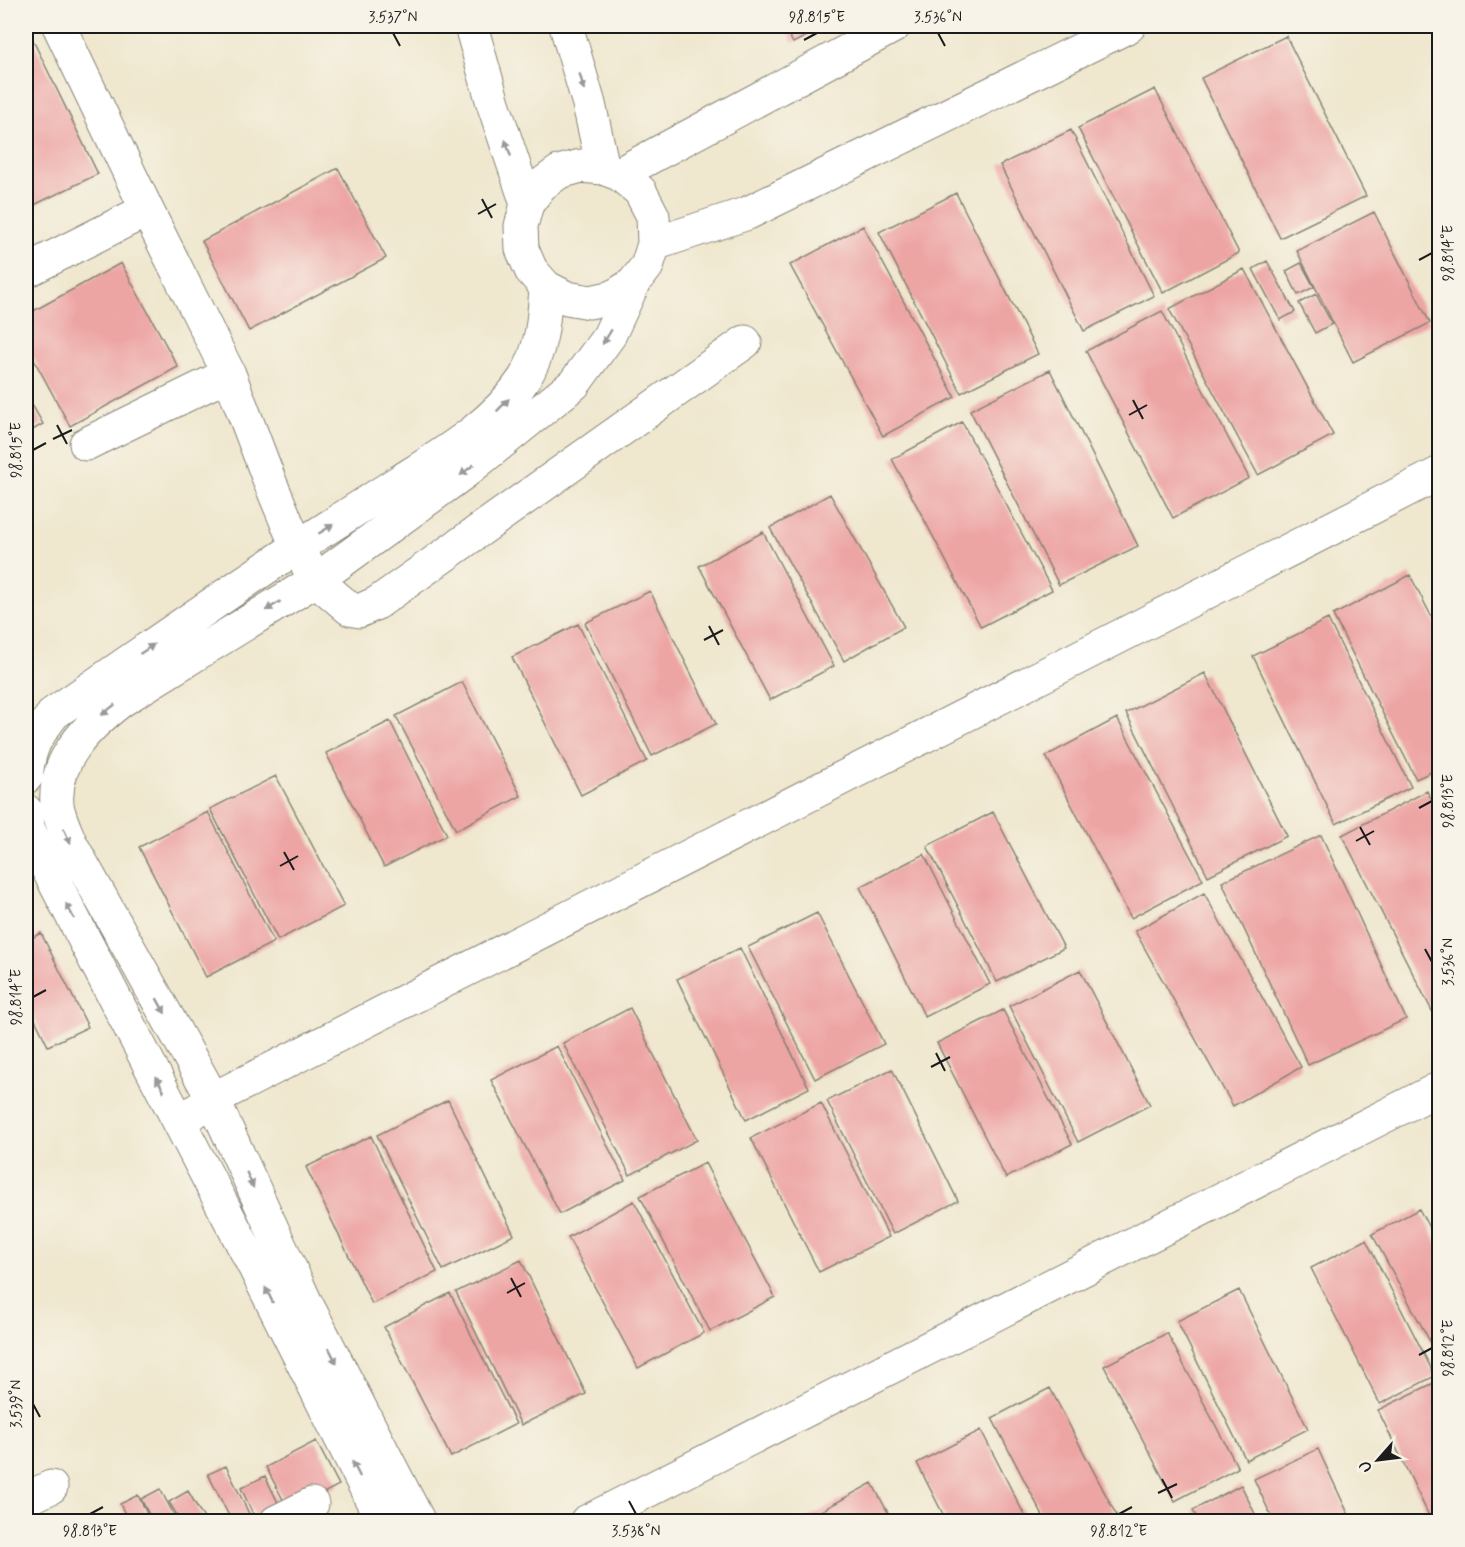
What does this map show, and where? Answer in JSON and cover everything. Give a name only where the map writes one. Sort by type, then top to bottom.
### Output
[{"type":"street","points":[[59,26],[229,374],[297,547],[316,580],[350,609],[359,611],[367,609],[745,342]]},
{"type":"street","points":[[471,26],[493,103],[527,204]]},
{"type":"street","points":[[566,26],[611,171]]},
{"type":"street","points":[[611,171],[894,26]]},
{"type":"street","points":[[654,244],[748,213],[1129,26]]},
{"type":"street","points":[[419,1521],[305,1301],[213,1100],[71,844],[57,805],[59,779],[66,758],[97,718],[122,700],[316,580],[465,472],[574,384],[609,336],[633,284],[647,266],[654,244],[653,216],[640,191],[611,171],[581,166],[560,172],[541,185],[527,204],[521,226],[522,249],[531,270],[546,287],[567,298],[590,302],[613,297],[633,284]]},
{"type":"street","points":[[26,271],[147,210]]},
{"type":"street","points":[[59,779],[26,774],[30,748],[54,713],[297,547],[438,457],[477,429],[506,403],[525,378],[536,356],[544,326],[546,287]]},
{"type":"street","points":[[86,444],[229,374]]},
{"type":"street","points":[[180,1122],[213,1100],[1440,473]]},
{"type":"street","points":[[26,811],[28,828],[41,856],[180,1122],[383,1521]]},
{"type":"street","points":[[586,1521],[1440,1088]]},
{"type":"street","points":[[276,1521],[312,1504]]},
{"type":"building","points":[[26,26],[98,174],[26,209]]},
{"type":"building","points":[[784,26],[826,26],[793,43]]},
{"type":"building","points":[[1286,36],[1366,196],[1280,238],[1201,78]]},
{"type":"building","points":[[1155,89],[1239,253],[1163,293],[1078,128]]},
{"type":"building","points":[[1071,130],[1154,296],[1084,331],[1000,165]]},
{"type":"building","points":[[338,168],[386,258],[249,331],[202,241]]},
{"type":"building","points":[[956,193],[1038,354],[961,393],[879,232]]},
{"type":"building","points":[[1374,212],[1430,323],[1353,362],[1297,251]]},
{"type":"building","points":[[863,226],[955,397],[883,436],[790,265]]},
{"type":"building","points":[[1267,261],[1295,312],[1280,320],[1253,269]]},
{"type":"building","points":[[121,263],[178,367],[70,426],[26,345],[26,315]]},
{"type":"building","points":[[1301,263],[1314,287],[1298,295],[1286,271]]},
{"type":"building","points":[[1244,269],[1333,435],[1258,475],[1169,309]]},
{"type":"building","points":[[1316,294],[1332,324],[1315,333],[1299,303]]},
{"type":"building","points":[[1162,311],[1249,478],[1173,518],[1086,351]]},
{"type":"building","points":[[1050,370],[1138,546],[1059,585],[970,410]]},
{"type":"building","points":[[26,394],[43,424],[26,434]]},
{"type":"building","points":[[962,422],[1052,590],[981,627],[892,459]]},
{"type":"building","points":[[830,494],[904,627],[844,661],[770,528]]},
{"type":"building","points":[[763,532],[834,666],[770,700],[699,566]]},
{"type":"building","points":[[1410,575],[1440,633],[1440,768],[1416,779],[1333,615]]},
{"type":"building","points":[[650,591],[716,724],[652,756],[585,623]]},
{"type":"building","points":[[1328,619],[1411,787],[1336,824],[1253,656]]},
{"type":"building","points":[[578,624],[647,761],[581,795],[512,657]]},
{"type":"building","points":[[1205,673],[1287,836],[1208,876],[1126,713]]},
{"type":"building","points":[[462,682],[521,796],[456,830],[396,716]]},
{"type":"building","points":[[1117,718],[1203,880],[1131,918],[1046,756]]},
{"type":"building","points":[[390,721],[447,835],[384,867],[326,753]]},
{"type":"building","points":[[276,776],[344,906],[278,940],[210,809]]},
{"type":"building","points":[[1427,791],[1440,816],[1440,1007],[1432,1011],[1342,835]]},
{"type":"building","points":[[208,812],[274,942],[206,977],[139,847]]},
{"type":"building","points":[[993,812],[1064,948],[997,982],[927,846]]},
{"type":"building","points":[[1321,835],[1406,1019],[1308,1065],[1222,882]]},
{"type":"building","points":[[924,854],[990,984],[925,1017],[860,887]]},
{"type":"building","points":[[1204,893],[1301,1067],[1233,1106],[1135,931]]},
{"type":"building","points":[[817,913],[884,1044],[815,1079],[748,947]]},
{"type":"building","points":[[41,933],[88,1027],[48,1046],[26,1001],[26,941]]},
{"type":"building","points":[[740,948],[809,1088],[746,1120],[677,979]]},
{"type":"building","points":[[1080,970],[1150,1105],[1078,1142],[1009,1006]]},
{"type":"building","points":[[630,1008],[697,1140],[630,1175],[563,1043]]},
{"type":"building","points":[[1003,1010],[1072,1144],[1006,1178],[937,1043]]},
{"type":"building","points":[[557,1046],[625,1180],[560,1214],[491,1080]]},
{"type":"building","points":[[892,1069],[958,1201],[893,1234],[827,1101]]},
{"type":"building","points":[[448,1100],[514,1235],[443,1270],[377,1135]]},
{"type":"building","points":[[821,1103],[889,1237],[819,1272],[751,1138]]},
{"type":"building","points":[[371,1136],[437,1272],[372,1304],[306,1167]]},
{"type":"building","points":[[705,1163],[775,1297],[710,1331],[640,1196]]},
{"type":"building","points":[[634,1201],[704,1333],[638,1368],[568,1237]]},
{"type":"building","points":[[1419,1209],[1440,1248],[1440,1360],[1372,1234]]},
{"type":"building","points":[[1366,1240],[1435,1376],[1380,1404],[1311,1268]]},
{"type":"building","points":[[521,1260],[586,1394],[521,1425],[456,1292]]},
{"type":"building","points":[[1239,1290],[1308,1429],[1246,1460],[1177,1321]]},
{"type":"building","points":[[450,1293],[516,1424],[451,1457],[384,1327]]},
{"type":"building","points":[[1167,1333],[1238,1468],[1175,1501],[1104,1366]]},
{"type":"building","points":[[1440,1380],[1440,1522],[1432,1522],[1378,1410]]},
{"type":"building","points":[[1050,1388],[1120,1522],[1046,1522],[992,1418]]},
{"type":"building","points":[[981,1430],[1028,1522],[947,1522],[917,1463]]},
{"type":"building","points":[[316,1441],[339,1485],[289,1511],[266,1467]]},
{"type":"building","points":[[1318,1449],[1352,1522],[1274,1522],[1254,1479]]},
{"type":"building","points":[[226,1466],[253,1522],[232,1522],[208,1474]]},
{"type":"building","points":[[265,1476],[283,1513],[266,1522],[257,1522],[241,1488]]},
{"type":"building","points":[[872,1483],[893,1522],[810,1522],[808,1518]]},
{"type":"building","points":[[1241,1485],[1259,1522],[1199,1522],[1193,1510]]},
{"type":"building","points":[[160,1489],[178,1522],[153,1522],[141,1499]]},
{"type":"building","points":[[188,1491],[206,1522],[181,1522],[169,1502]]},
{"type":"building","points":[[138,1495],[151,1522],[129,1522],[120,1504]]}]
